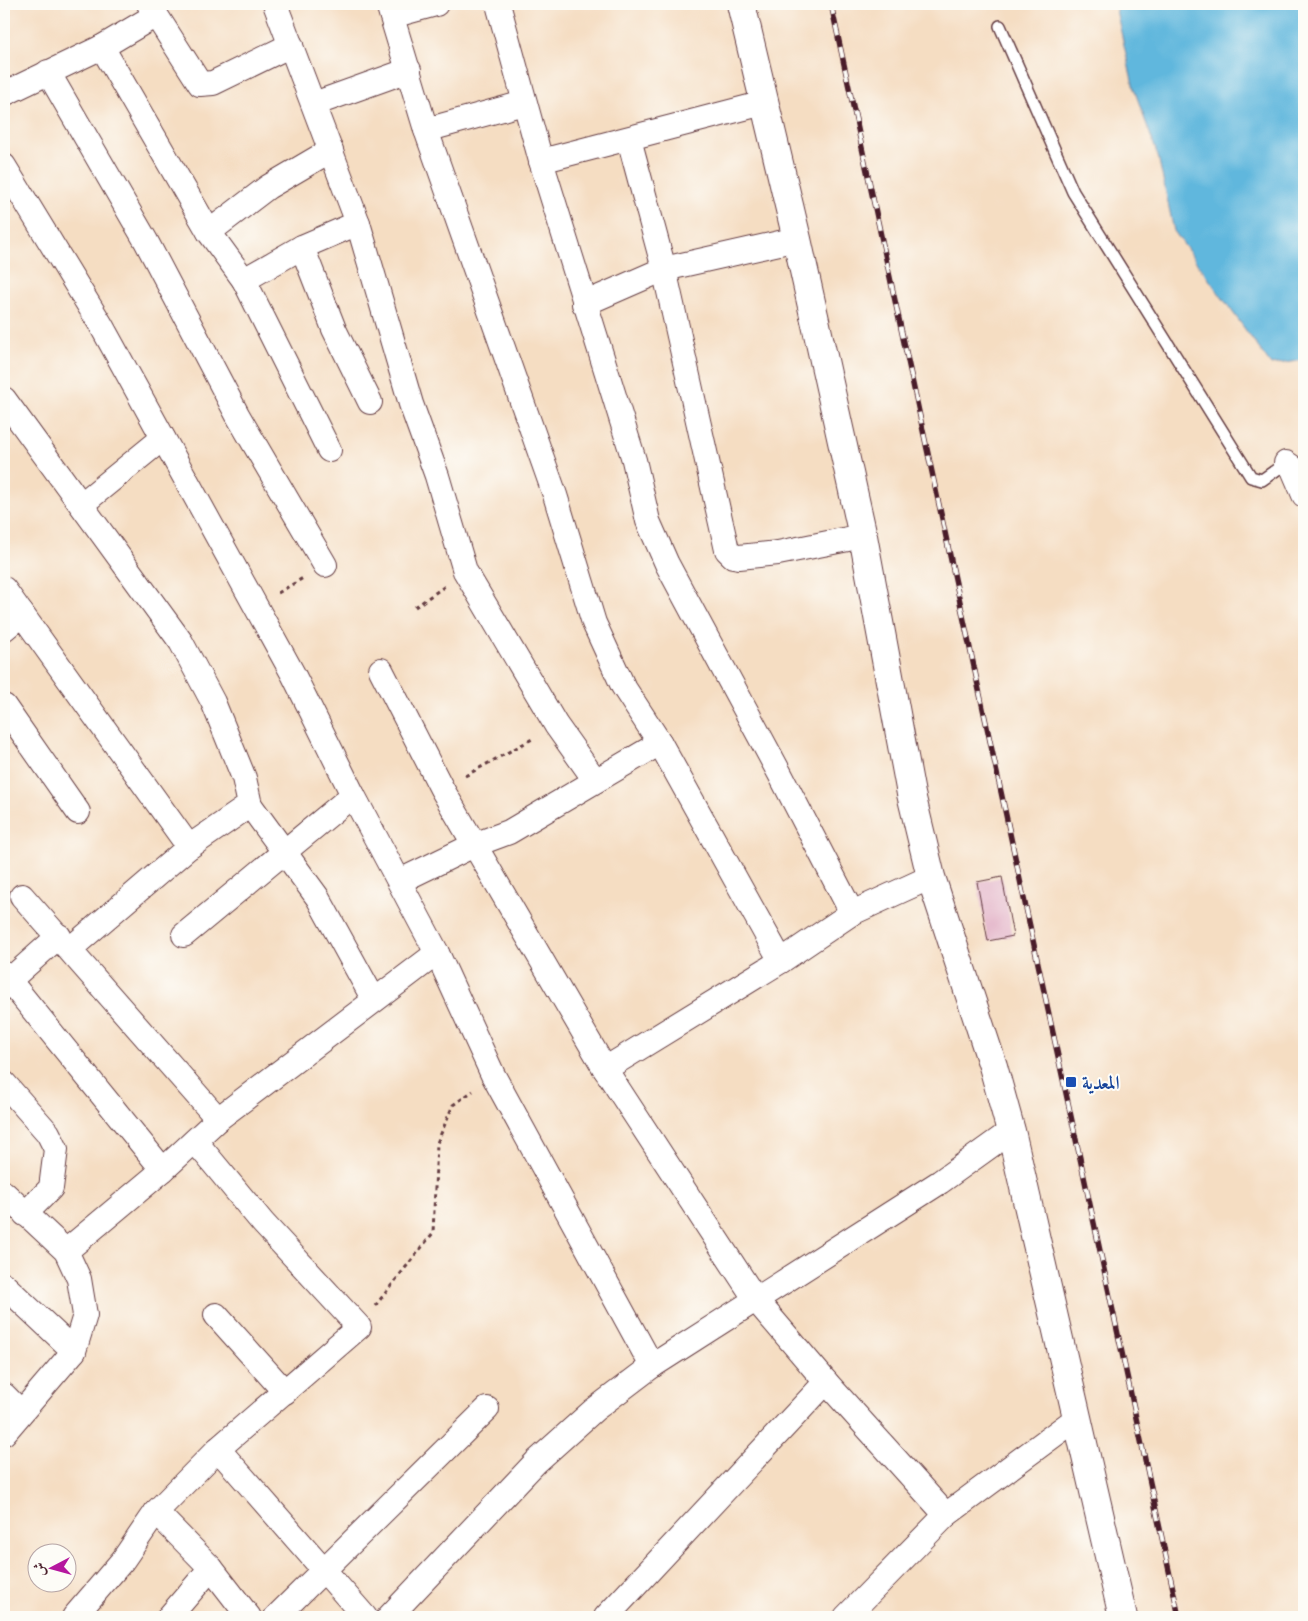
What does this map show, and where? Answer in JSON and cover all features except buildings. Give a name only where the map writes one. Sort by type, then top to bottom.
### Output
[{"type":"main road","points":[[742,4],[797,239],[863,536],[911,794],[931,877],[993,1066],[1011,1131],[1122,1617]]},
{"type":"street","points":[[275,4],[358,223],[411,404],[438,476],[465,571],[556,725],[595,780]]},
{"type":"street","points":[[436,4],[390,10],[426,130],[555,495],[594,623],[623,686],[660,743],[781,961]]},
{"type":"street","points":[[498,4],[524,103],[584,304],[634,460],[648,521],[667,564],[852,913]]},
{"type":"street","points":[[4,94],[102,47],[153,10],[200,84],[213,83],[291,45]]},
{"type":"street","points":[[102,47],[209,232],[244,280],[329,450]]},
{"type":"street","points":[[314,104],[409,70]]},
{"type":"street","points":[[48,72],[146,242],[238,416],[325,565]]},
{"type":"street","points":[[426,130],[524,103]]},
{"type":"street","points":[[541,160],[764,103]]},
{"type":"street","points":[[628,139],[664,269],[727,550],[734,556],[739,557],[778,554],[863,536]]},
{"type":"street","points":[[209,232],[268,187],[330,150]]},
{"type":"street","points":[[4,168],[101,324],[293,674],[437,953],[493,1075],[652,1366]]},
{"type":"street","points":[[244,280],[302,247],[358,223]]},
{"type":"street","points":[[584,304],[664,269],[797,239]]},
{"type":"street","points":[[302,247],[334,329],[370,402]]},
{"type":"street","points":[[4,399],[181,642],[213,702],[244,778],[250,805],[318,898],[374,1000]]},
{"type":"street","points":[[82,504],[164,438]]},
{"type":"street","points":[[1286,464],[1292,467],[1304,495]]},
{"type":"street","points":[[4,589],[189,847]]},
{"type":"street","points":[[4,629],[22,614]]},
{"type":"street","points":[[381,670],[442,789],[605,1069],[756,1300],[826,1382],[946,1515]]},
{"type":"street","points":[[4,706],[78,812]]},
{"type":"street","points":[[400,881],[474,845],[509,832],[660,743]]},
{"type":"street","points":[[184,935],[354,795]]},
{"type":"street","points":[[163,1170],[5,980],[65,942],[189,847],[250,805]]},
{"type":"street","points":[[605,1069],[781,961],[852,913],[931,877]]},
{"type":"street","points":[[22,896],[65,942],[218,1119]]},
{"type":"street","points":[[66,1251],[163,1170],[218,1119],[349,1022],[374,1000],[437,953]]},
{"type":"street","points":[[4,1083],[48,1133],[56,1149],[51,1188],[25,1214]]},
{"type":"street","points":[[390,1617],[536,1462],[594,1410],[652,1366],[940,1182],[1011,1131]]},
{"type":"street","points":[[74,1617],[123,1560],[156,1512],[218,1449],[359,1327],[263,1223],[195,1141]]},
{"type":"street","points":[[4,1193],[66,1251],[79,1279],[85,1315],[74,1351],[4,1433]]},
{"type":"street","points":[[4,1285],[74,1351]]},
{"type":"street","points":[[216,1315],[285,1392]]},
{"type":"street","points":[[606,1617],[826,1382]]},
{"type":"street","points":[[4,1395],[21,1412]]},
{"type":"street","points":[[276,1617],[487,1409]]},
{"type":"street","points":[[846,1617],[946,1515],[1077,1418]]},
{"type":"street","points":[[218,1449],[323,1572],[365,1617]]},
{"type":"street","points":[[156,1512],[211,1568],[249,1617]]},
{"type":"street","points":[[169,1617],[211,1568]]},
{"type":"lane","points":[[1000,26],[1073,192],[1251,477],[1262,480],[1286,464]]},
{"type":"path","points":[[256,607],[325,565]]},
{"type":"path","points":[[415,607],[465,571]]},
{"type":"path","points":[[442,789],[556,725]]},
{"type":"path","points":[[359,1327],[433,1233],[437,1143],[453,1105],[493,1075]]},
{"type":"water","points":[[1117,4],[1304,4],[1304,360],[1271,365],[1174,231],[1158,156],[1134,89],[1116,10]]},
{"type":"railway","points":[[831,4],[1179,1617]]},
{"type":"place","name":"المعدية","points":[[1071,1082]]}]
